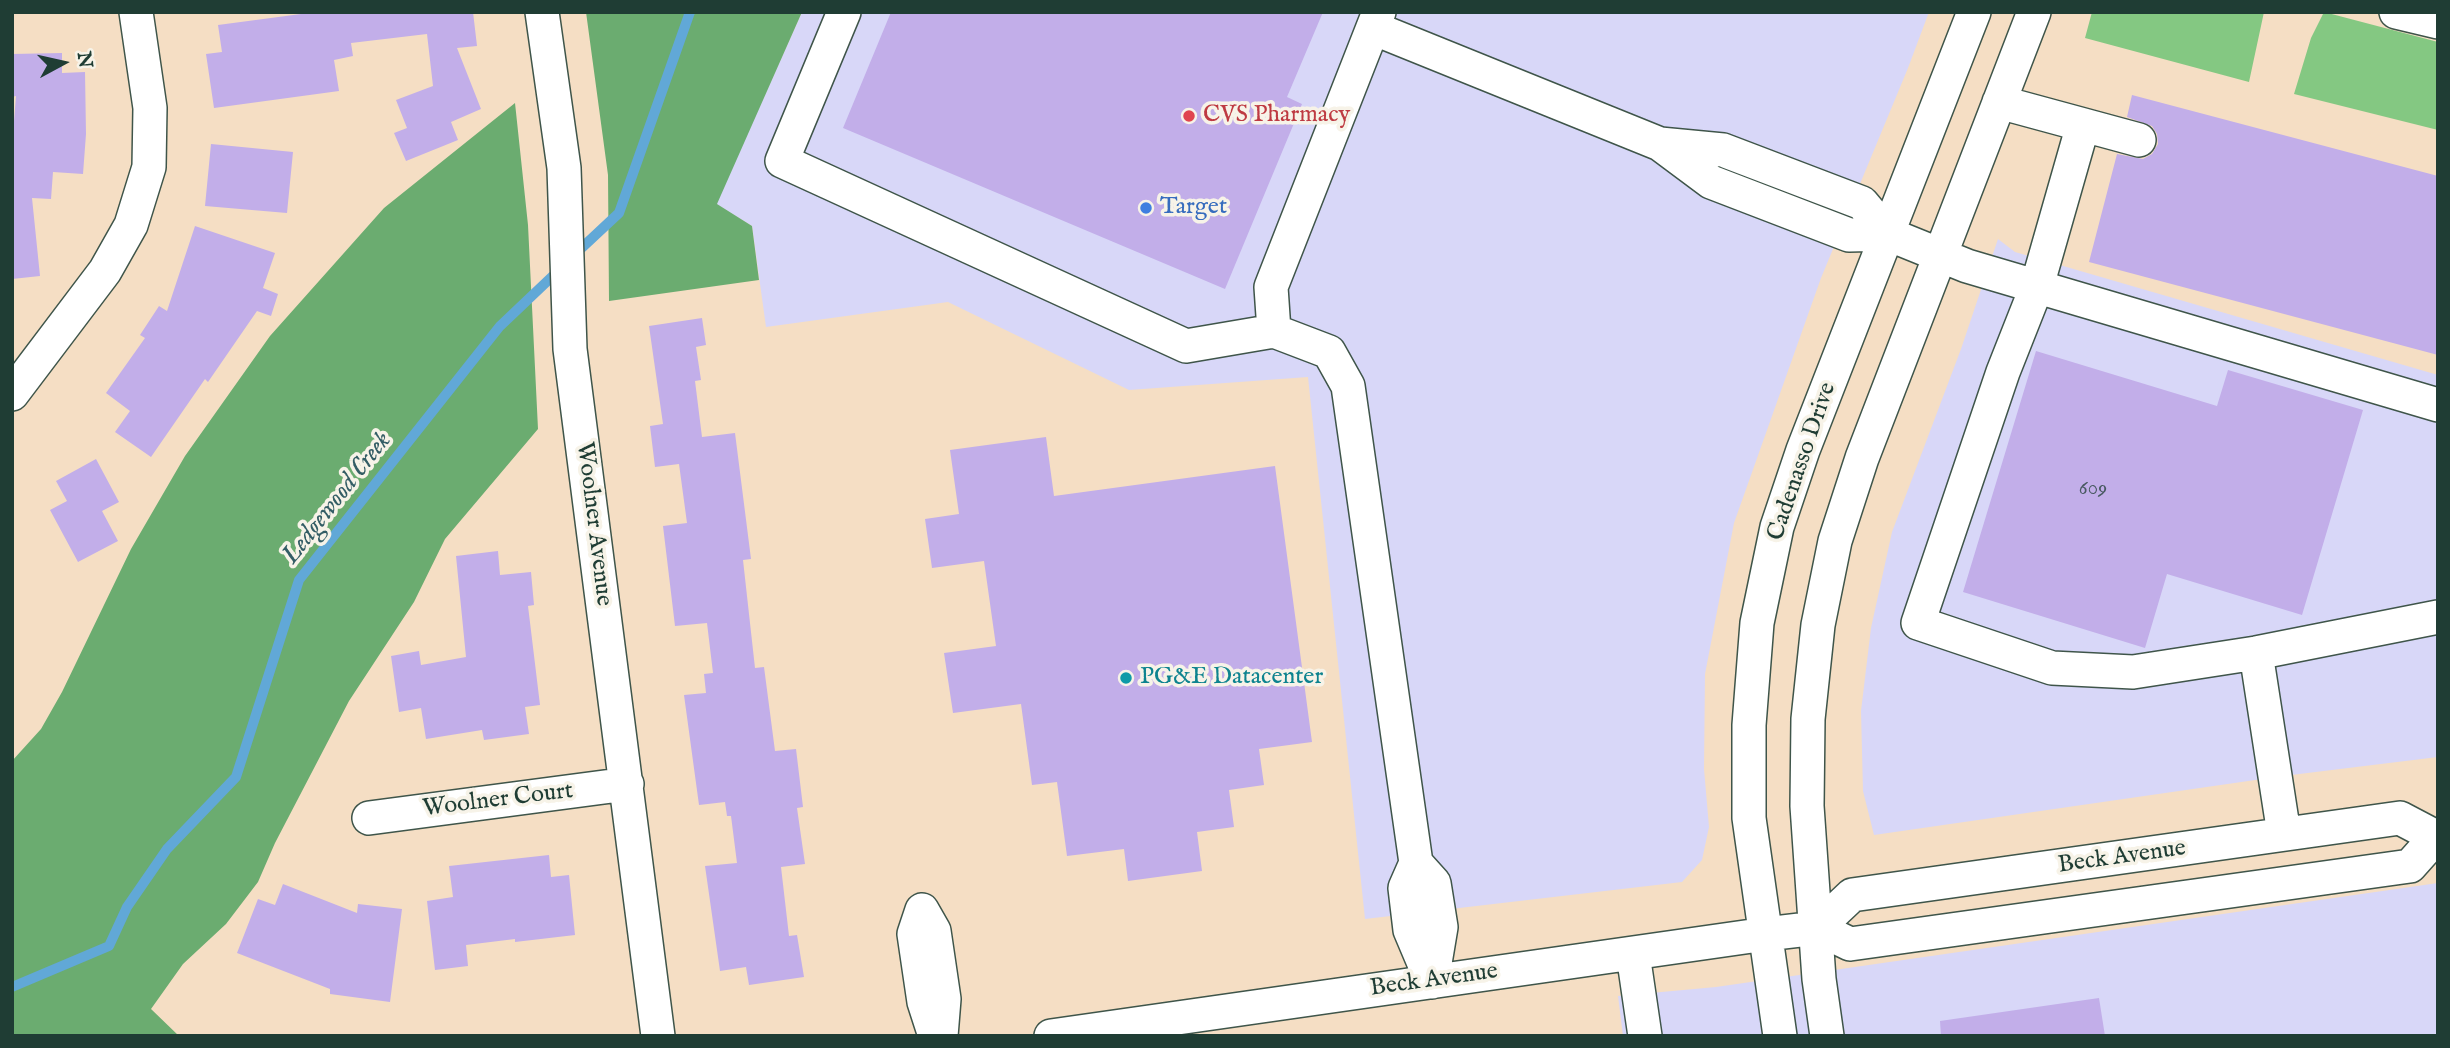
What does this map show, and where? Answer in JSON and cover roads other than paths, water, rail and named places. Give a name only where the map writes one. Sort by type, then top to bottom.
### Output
[{"type":"street","points":[[12,394],[105,271],[131,225],[149,167],[150,108],[136,12]]},
{"type":"street","name":"Woolner Avenue","points":[[542,12],[564,168],[570,349],[658,1036]]},
{"type":"street","points":[[844,12],[782,161],[1186,346],[1274,331],[1329,352],[1348,386],[1416,863],[1405,888],[1410,930],[1432,982]]},
{"type":"street","name":"Cadenasso Drive","points":[[1780,1036],[1755,867],[1748,780],[1751,681],[1757,623],[1777,527],[1803,450],[1974,12]]},
{"type":"street","points":[[1828,1036],[1819,979],[1807,794],[1808,719],[1818,625],[1835,541],[1861,458],[2034,12]]},
{"type":"street","points":[[2396,12],[2438,22]]},
{"type":"street","points":[[1274,331],[1271,287],[1376,20],[1660,144],[1723,150],[1862,203],[1888,234],[1940,256],[2438,405]]},
{"type":"street","points":[[1999,102],[2139,140]]},
{"type":"street","points":[[2083,125],[2036,286],[2003,372],[1918,623],[2052,668],[2133,672],[2256,653],[2438,617]]},
{"type":"street","points":[[2256,653],[2284,834]]},
{"type":"street","name":"Woolner Court","points":[[369,818],[627,784]]},
{"type":"street","name":"Beck Avenue","points":[[1051,1036],[1766,934],[1817,928],[1850,944],[2410,866],[2437,838],[2400,818],[1853,895],[1817,928]]},
{"type":"street","points":[[935,1036],[924,1002],[914,934],[922,910],[934,931],[944,999],[941,1036]]},
{"type":"street","points":[[1633,954],[1645,1036]]},
{"type":"waterway","name":"Ledgewood Creek","points":[[573,256],[619,213],[690,12]]},
{"type":"waterway","name":"Ledgewood Creek","points":[[12,987],[109,946],[127,907],[167,849],[236,777],[299,580],[500,326],[560,269]]},
{"type":"place","name":"CVS Pharmacy","points":[[1189,116]]},
{"type":"place","name":"Target","points":[[1146,208]]},
{"type":"place","name":"PG&E Datacenter","points":[[1126,678]]}]
